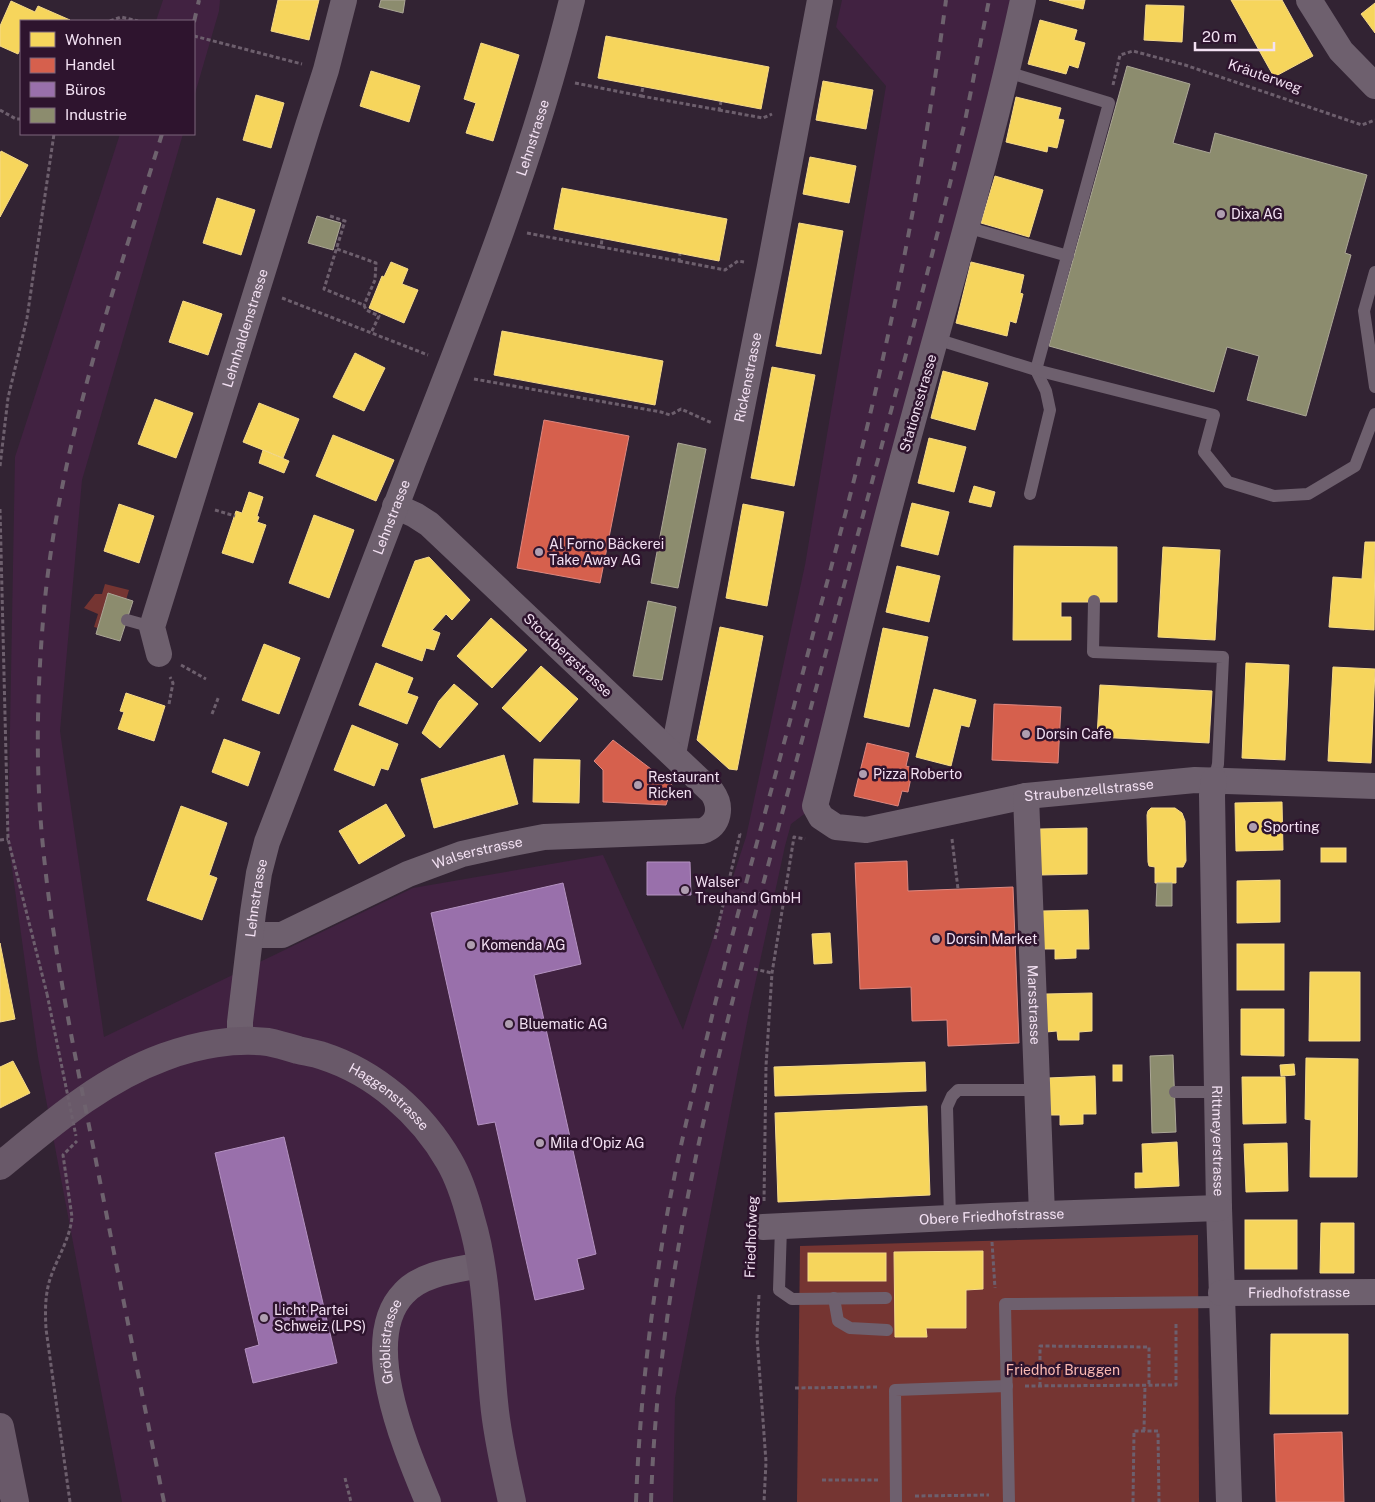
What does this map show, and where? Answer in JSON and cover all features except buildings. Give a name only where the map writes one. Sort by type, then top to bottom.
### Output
[{"type":"street","name":"Lehnhaldenstrasse","points":[[152,627],[314,107],[344,0]]},
{"type":"street","name":"Lehnstrasse","points":[[240,1042],[243,998],[259,873],[267,842],[452,363],[524,166],[560,49],[572,0]]},
{"type":"street","name":"Rickenstrasse","points":[[673,754],[770,266],[820,0]]},
{"type":"street","name":"Stationsstrasse","points":[[815,806],[900,466],[1007,72],[1023,0]]},
{"type":"street","points":[[1309,0],[1341,51],[1375,86]]},
{"type":"street","name":"Stockbergstrasse","points":[[396,506],[416,515],[429,524],[673,754],[716,797],[724,825]]},
{"type":"street","points":[[152,627],[159,654]]},
{"type":"street","name":"Straubenzellstrasse","points":[[815,806],[821,817],[836,827],[866,830],[1026,796],[1195,780],[1375,786]]},
{"type":"street","name":"Rittmeyerstrasse","points":[[1214,780],[1212,795],[1219,1208],[1229,1502]]},
{"type":"street","name":"Marsstrasse","points":[[1026,796],[1042,1214]]},
{"type":"street","name":"Walserstrasse","points":[[251,935],[282,935],[408,874],[462,854],[544,837],[702,831],[724,825]]},
{"type":"street","name":"Haggenstrasse","points":[[0,1166],[69,1109],[117,1078],[162,1057],[195,1047],[240,1042],[268,1042],[324,1056],[354,1070],[381,1086],[398,1099],[434,1138],[451,1164],[471,1219],[481,1265],[499,1438],[512,1502]]},
{"type":"street","name":"Obere Friedhofstrasse","points":[[772,1227],[991,1216],[1219,1208]]},
{"type":"street","name":"Gröblistrasse","points":[[428,1502],[406,1450],[393,1406],[386,1361],[386,1333],[389,1318],[395,1304],[404,1292],[425,1278],[481,1265]]},
{"type":"street","name":"Friedhofstrasse","points":[[1222,1297],[1375,1292]]},
{"type":"street","points":[[0,1427],[15,1502]]},
{"type":"lane","points":[[1007,72],[1109,103],[1036,370],[1046,391],[1050,410],[1030,494]]},
{"type":"lane","points":[[966,227],[1068,256]]},
{"type":"lane","points":[[1375,272],[1364,311],[1375,387]]},
{"type":"lane","points":[[936,339],[1036,370],[1214,415],[1204,452],[1228,482],[1274,496],[1308,494],[1355,466],[1375,414]]},
{"type":"lane","points":[[1094,602],[1093,652],[1223,657],[1218,764],[1214,780]]},
{"type":"lane","points":[[126,620],[152,627]]},
{"type":"lane","points":[[950,1218],[947,1107],[952,1096],[958,1090],[1036,1090]]},
{"type":"lane","points":[[1175,1092],[1217,1092]]},
{"type":"lane","points":[[772,1227],[779,1290],[792,1299],[886,1298]]},
{"type":"lane","points":[[1009,1499],[1006,1304],[1176,1302],[1222,1297]]},
{"type":"lane","points":[[834,1298],[838,1320],[850,1328],[887,1330]]},
{"type":"lane","points":[[896,1499],[895,1390],[1007,1386]]},
{"type":"path","points":[[112,20],[115,18],[134,20]]},
{"type":"path","points":[[195,36],[305,65]]},
{"type":"path","name":"Kräuterweg","points":[[1109,103],[1120,55],[1133,51],[1185,65],[1362,125],[1375,120]]},
{"type":"path","points":[[572,82],[764,118]]},
{"type":"path","points":[[641,96],[643,87]]},
{"type":"path","points":[[720,110],[721,102]]},
{"type":"path","points":[[0,110],[16,119],[20,119]]},
{"type":"path","points":[[0,466],[8,398],[27,318],[54,135]]},
{"type":"path","points":[[330,216],[345,221],[324,289],[364,305],[366,310],[379,316],[371,333]]},
{"type":"path","points":[[526,233],[725,270],[731,265]]},
{"type":"path","points":[[601,247],[602,239]]},
{"type":"path","points":[[336,248],[376,263],[375,280],[364,305]]},
{"type":"path","points":[[679,261],[680,254]]},
{"type":"path","points":[[295,303],[431,356]]},
{"type":"path","points":[[478,379],[670,415],[681,409],[700,418]]},
{"type":"path","points":[[211,508],[235,516]]},
{"type":"path","points":[[0,509],[8,839],[47,994],[78,1140],[63,1155],[72,1217],[71,1226],[50,1279],[45,1310],[70,1502]]},
{"type":"path","points":[[186,668],[206,679]]},
{"type":"path","points":[[212,714],[219,696]]},
{"type":"path","points":[[715,938],[740,834],[724,825]]},
{"type":"path","name":"Friedhofweg","points":[[772,1227],[766,1066],[772,973],[794,837],[810,840]]},
{"type":"path","points":[[952,837],[958,889]]},
{"type":"path","points":[[0,840],[8,839]]},
{"type":"path","points":[[754,969],[772,973]]},
{"type":"path","points":[[991,1216],[995,1288],[1006,1304]]},
{"type":"path","name":"Friedhofweg","points":[[760,1291],[757,1337],[766,1462],[764,1502]]},
{"type":"path","points":[[1007,1386],[1176,1385],[1176,1302]]},
{"type":"path","points":[[1040,1386],[1040,1346],[1149,1346],[1144,1431]]},
{"type":"path","points":[[796,1388],[885,1387],[895,1390]]},
{"type":"path","points":[[1133,1502],[1134,1431],[1158,1431],[1159,1502]]},
{"type":"path","points":[[345,1478],[350,1502]]},
{"type":"path","points":[[822,1480],[896,1480]]},
{"type":"path","points":[[896,1499],[1009,1499]]},
{"type":"shaded area","points":[[163,0],[220,0],[219,11],[195,94],[195,20],[156,20]]},
{"type":"shaded area","points":[[842,0],[1023,0],[815,806],[791,824],[785,846],[749,1012],[675,1398],[673,1502],[122,1502],[38,1057],[8,839],[15,457],[120,135],[183,135],[82,480],[60,731],[104,1037],[413,888],[603,855],[683,1030],[746,837],[805,565],[886,86],[836,27]]},
{"type":"green space","points":[[105,584],[129,590],[116,633],[94,627],[98,614],[84,608],[95,594],[102,594]]},
{"type":"green space","name":"Friedhof Bruggen","points":[[1198,1235],[1199,1502],[797,1502],[800,1246]]},
{"type":"railway","points":[[194,20],[199,0]]},
{"type":"railway","points":[[636,1502],[641,1412],[647,1353],[663,1236],[674,1179],[732,936],[839,539],[871,412],[889,333],[917,191],[946,0]]},
{"type":"railway","points":[[651,1502],[656,1416],[666,1330],[695,1160],[735,992],[945,204],[964,126],[989,0]]},
{"type":"railway","points":[[162,135],[91,368],[62,488],[51,548],[44,609],[40,669],[38,758],[40,818],[58,962],[164,1502]]},
{"type":"place","name":"Dixa AG","points":[[1221,214]]},
{"type":"place","name":"Al Forno Bäckerei Take Away AG","points":[[539,552]]},
{"type":"place","name":"Dorsin Cafe","points":[[1026,734]]},
{"type":"place","name":"Pizza Roberto","points":[[863,774]]},
{"type":"place","name":"Restaurant Ricken","points":[[638,785]]},
{"type":"place","name":"Sporting","points":[[1253,827]]},
{"type":"place","name":"Walser Treuhand GmbH","points":[[685,890]]},
{"type":"place","name":"Dorsin Market","points":[[936,939]]},
{"type":"place","name":"Komenda AG","points":[[471,945]]},
{"type":"place","name":"Bluematic AG","points":[[509,1024]]},
{"type":"place","name":"Mila d'Opiz AG","points":[[540,1143]]},
{"type":"place","name":"Licht Partei Schweiz (LPS)","points":[[264,1318]]}]
